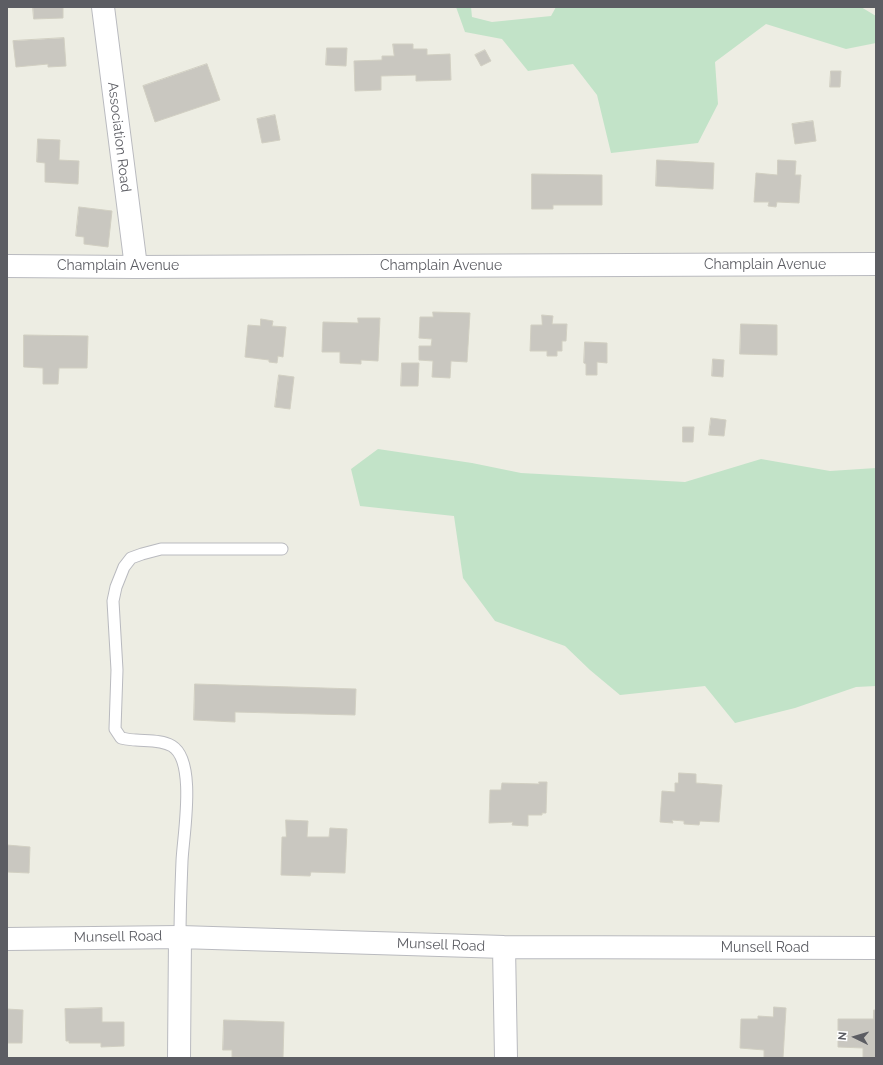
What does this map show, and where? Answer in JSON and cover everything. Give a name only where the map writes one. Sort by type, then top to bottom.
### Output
[{"type":"street","name":"Association Road","points":[[103,7],[136,267]]},
{"type":"street","name":"Champlain Avenue","points":[[7,266],[136,267],[876,264]]},
{"type":"street","name":"Munsell Road","points":[[7,939],[180,937],[504,947],[876,948]]},
{"type":"street","points":[[179,1058],[180,937]]},
{"type":"street","points":[[504,947],[506,1058]]},
{"type":"lane","points":[[180,937],[182,858],[187,811],[186,778],[183,763],[178,752],[172,746],[159,742],[121,738],[116,729],[117,670],[113,601],[116,586],[124,567],[131,558],[160,549],[282,549]]},
{"type":"green space","points":[[456,7],[471,7],[472,17],[492,22],[551,16],[556,7],[861,7],[876,16],[876,43],[846,49],[766,24],[715,62],[718,104],[698,143],[611,153],[597,95],[573,64],[528,71],[502,39],[465,32]]},
{"type":"green space","points":[[378,449],[472,463],[521,473],[685,482],[761,459],[830,471],[876,468],[876,686],[856,687],[795,708],[735,723],[705,686],[620,695],[590,670],[565,646],[495,621],[463,578],[454,516],[360,506],[351,469]]},
{"type":"building","points":[[33,7],[63,7],[63,18],[34,19]]},
{"type":"building","points":[[64,38],[66,66],[48,67],[48,64],[16,67],[13,41]]},
{"type":"building","points":[[393,44],[413,44],[413,49],[427,49],[427,55],[450,54],[451,80],[416,81],[416,75],[381,76],[381,90],[355,91],[354,61],[382,60],[382,56],[394,56]]},
{"type":"building","points":[[327,48],[347,48],[346,66],[326,65]]},
{"type":"building","points":[[485,50],[491,61],[481,66],[475,55]]},
{"type":"building","points":[[207,64],[220,100],[155,122],[143,86]]},
{"type":"building","points":[[831,71],[841,71],[840,87],[830,87]]},
{"type":"building","points":[[275,115],[280,140],[262,143],[257,119]]},
{"type":"building","points":[[813,121],[816,141],[795,144],[792,124]]},
{"type":"building","points":[[38,139],[60,140],[59,160],[79,161],[78,184],[45,182],[45,163],[37,162]]},
{"type":"building","points":[[657,160],[714,163],[713,189],[656,186]]},
{"type":"building","points":[[778,160],[796,161],[795,175],[801,175],[799,203],[777,202],[776,207],[768,206],[769,202],[754,202],[756,173],[777,175]]},
{"type":"building","points":[[532,174],[602,175],[602,205],[553,205],[553,209],[532,209]]},
{"type":"building","points":[[79,207],[112,211],[108,247],[84,244],[84,237],[76,236]]},
{"type":"building","points":[[433,312],[470,313],[467,362],[451,361],[450,378],[432,377],[433,361],[419,360],[419,346],[431,346],[432,339],[419,338],[420,317],[433,317]]},
{"type":"building","points":[[542,315],[553,316],[552,324],[567,324],[566,341],[562,341],[562,351],[557,351],[557,356],[547,356],[547,351],[530,351],[531,325],[542,325]]},
{"type":"building","points":[[358,318],[380,318],[378,361],[361,360],[361,364],[340,363],[340,352],[322,352],[323,322],[358,323]]},
{"type":"building","points":[[261,319],[273,321],[272,326],[286,327],[283,357],[278,356],[277,363],[269,362],[269,360],[245,357],[248,325],[260,326]]},
{"type":"building","points":[[741,324],[777,325],[777,355],[740,354]]},
{"type":"building","points":[[24,335],[88,336],[87,368],[59,368],[58,384],[43,384],[43,368],[24,367]]},
{"type":"building","points":[[585,342],[607,343],[607,363],[597,362],[597,375],[586,375],[586,364],[584,363]]},
{"type":"building","points":[[713,359],[724,360],[723,377],[712,376]]},
{"type":"building","points":[[402,363],[419,363],[418,386],[401,386]]},
{"type":"building","points":[[279,375],[294,377],[290,409],[275,407]]},
{"type":"building","points":[[711,418],[726,420],[724,436],[709,435]]},
{"type":"building","points":[[683,427],[694,427],[693,442],[683,442]]},
{"type":"building","points":[[195,684],[356,689],[355,715],[235,712],[235,722],[194,720]]},
{"type":"building","points":[[679,773],[696,774],[696,783],[722,785],[719,822],[700,821],[699,825],[684,824],[684,821],[672,820],[673,823],[660,822],[662,791],[675,792],[675,783],[678,783]]},
{"type":"building","points":[[539,782],[547,782],[546,813],[542,813],[542,815],[528,815],[528,826],[512,825],[513,822],[489,823],[490,790],[501,790],[502,783],[539,784]]},
{"type":"building","points":[[286,820],[308,821],[307,837],[329,837],[330,828],[347,829],[345,873],[311,872],[310,876],[281,875],[282,837],[286,837]]},
{"type":"building","points":[[7,845],[30,847],[29,873],[7,872]]},
{"type":"building","points":[[774,1007],[786,1008],[783,1058],[764,1058],[764,1050],[740,1048],[741,1019],[758,1019],[758,1016],[773,1017]]},
{"type":"building","points":[[102,1008],[102,1022],[124,1022],[124,1046],[101,1047],[101,1043],[69,1043],[69,1041],[66,1041],[65,1009]]},
{"type":"building","points":[[7,1009],[23,1010],[22,1043],[7,1043]]},
{"type":"building","points":[[874,1010],[876,1010],[876,1058],[863,1058],[863,1048],[838,1047],[838,1019],[873,1019]]},
{"type":"building","points":[[224,1020],[284,1022],[283,1058],[232,1057],[232,1050],[223,1050]]}]
